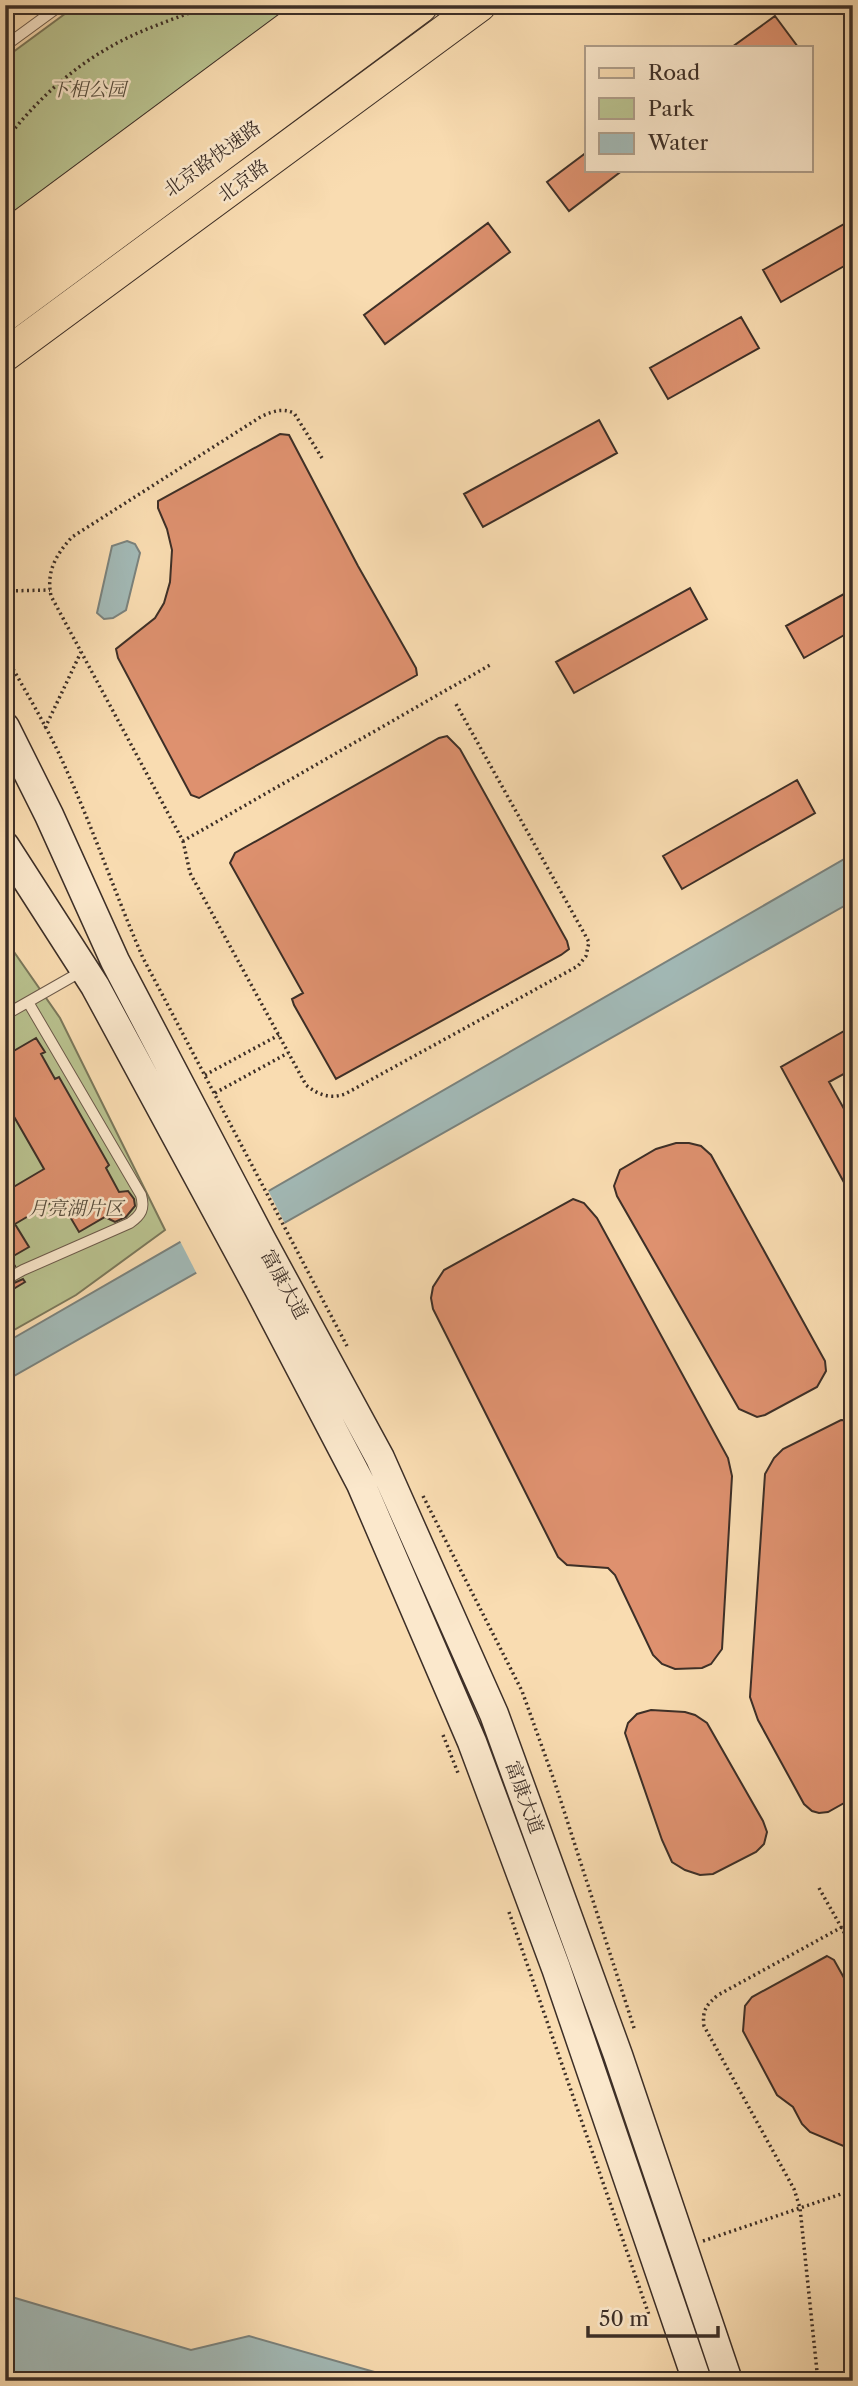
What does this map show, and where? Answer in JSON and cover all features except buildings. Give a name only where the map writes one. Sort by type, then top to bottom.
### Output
[{"type":"highway","name":"北京路快速路","points":[[5,277],[374,5]]},
{"type":"highway","name":"北京路快速路","points":[[5,312],[419,5]]},
{"type":"main road","points":[[5,237],[319,5]]},
{"type":"main road","name":"北京路","points":[[5,355],[481,5]]},
{"type":"street","points":[[5,727],[49,815],[201,1154],[249,1245]]},
{"type":"street","points":[[5,846],[201,1154]]},
{"type":"street","name":"富康大道","points":[[249,1245],[259,1289],[360,1484],[472,1742],[556,1968],[697,2381]]},
{"type":"street","name":"富康大道","points":[[249,1245],[380,1458],[494,1714],[606,2021],[728,2381]]},
{"type":"lane","points":[[5,46],[61,5]]},
{"type":"lane","points":[[5,1016],[85,970]]},
{"type":"lane","points":[[5,1280],[130,1223],[140,1216],[144,1203],[28,1002]]},
{"type":"path","points":[[5,141],[60,82],[110,47],[211,5]]},
{"type":"path","points":[[322,458],[294,413],[276,410],[262,416],[72,537],[52,563],[48,583],[81,652],[183,841],[190,873],[306,1085],[315,1093],[334,1097],[345,1094],[578,966],[586,956],[589,942],[456,704]]},
{"type":"path","points":[[5,591],[50,590]]},
{"type":"path","points":[[45,728],[81,652]]},
{"type":"path","points":[[5,655],[65,766],[144,958],[293,1242]]},
{"type":"path","points":[[183,841],[490,665]]},
{"type":"path","points":[[205,1075],[279,1035]]},
{"type":"path","points":[[215,1093],[288,1053]]},
{"type":"path","points":[[443,1735],[458,1774]]},
{"type":"path","points":[[819,1888],[853,1948]]},
{"type":"path","points":[[509,1912],[649,2317]]},
{"type":"path","points":[[818,2381],[800,2208],[794,2189],[704,2026],[703,2015],[707,2004],[718,1995],[853,1921]]},
{"type":"path","points":[[703,2241],[853,2190]]},
{"type":"green space","name":"下相公园","points":[[77,5],[323,5],[5,244],[5,58]]},
{"type":"green space","name":"月亮湖片区","points":[[5,939],[60,1018],[165,1230],[76,1295],[5,1335]]},
{"type":"water","points":[[127,541],[135,544],[140,553],[126,610],[113,618],[104,619],[97,613],[112,546]]},
{"type":"water","points":[[853,854],[853,901],[5,1381],[5,1343]]},
{"type":"water","points":[[5,2295],[191,2350],[249,2336],[406,2381],[5,2381]]},
{"type":"pier","points":[[267,1188],[286,1226],[198,1276],[179,1239]]}]
